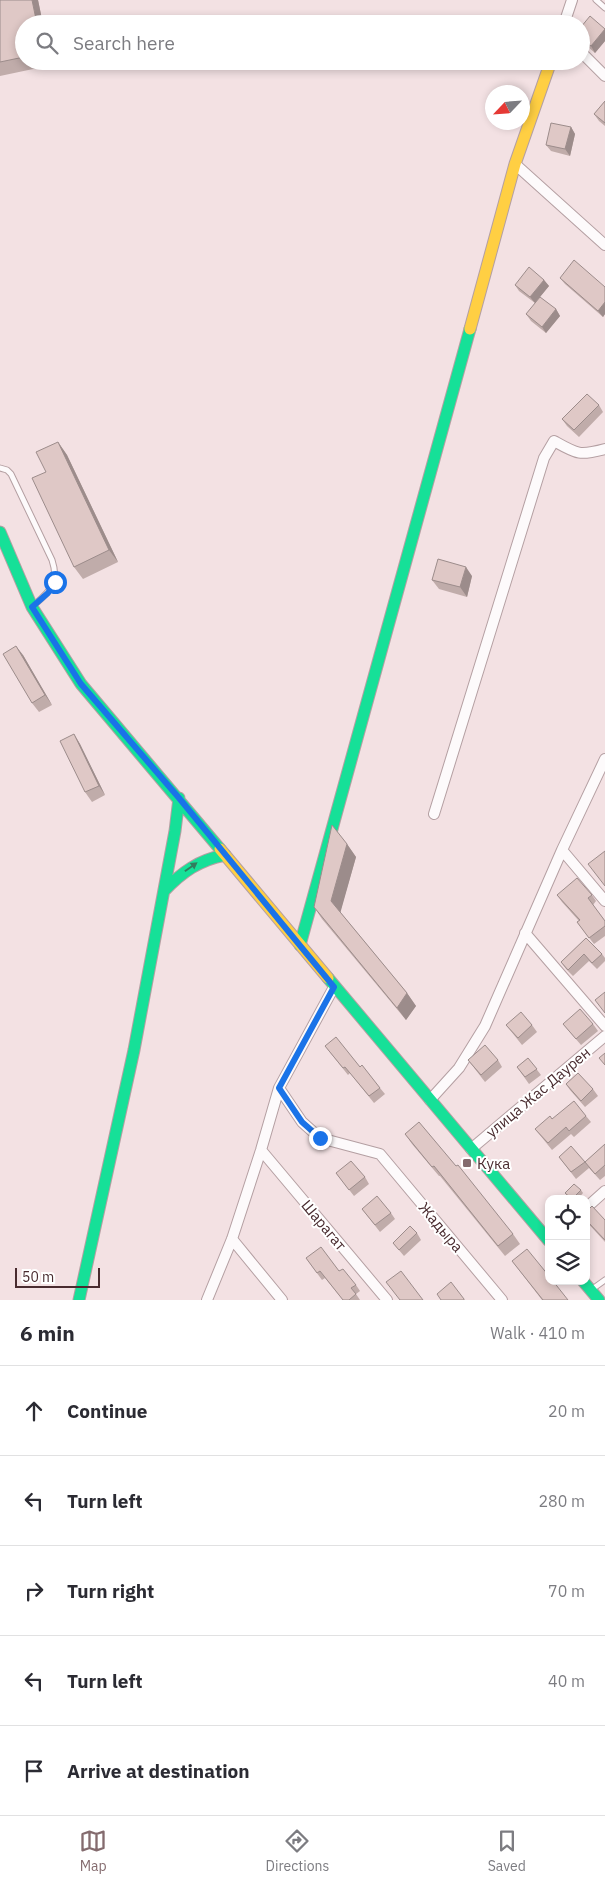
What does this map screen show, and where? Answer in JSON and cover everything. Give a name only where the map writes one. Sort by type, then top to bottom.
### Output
[{"type":"main road","points":[[300,945],[515,164],[548,70]]},
{"type":"main road","points":[[0,532],[32,607],[81,684],[179,798],[334,987],[548,1240]]},
{"type":"main road","points":[[79,1300],[134,1050],[175,831],[179,798]]},
{"type":"main road","points":[[164,892],[177,877],[201,860],[225,855]]},
{"type":"main road","points":[[587,1285],[599,1300]]},
{"type":"street","points":[[567,15],[572,0]]},
{"type":"street","points":[[590,61],[605,76]]},
{"type":"street","points":[[515,164],[605,245]]},
{"type":"street","points":[[434,814],[544,458],[554,440],[574,452],[586,454],[605,448]]},
{"type":"street","points":[[430,1100],[459,1068],[485,1026],[562,850],[605,761]]},
{"type":"street","points":[[562,850],[605,901]]},
{"type":"street","points":[[525,933],[605,1026]]},
{"type":"street","points":[[207,1300],[232,1239],[279,1088],[334,987]]},
{"type":"street","name":"улица Жас Даурен","points":[[471,1149],[605,1036]]},
{"type":"street","name":"Жадыра","points":[[279,1088],[302,1122],[320,1138],[380,1154],[502,1300]]},
{"type":"street","name":"Шарагат","points":[[261,1150],[387,1300]]},
{"type":"street","points":[[590,1204],[605,1191]]},
{"type":"street","points":[[232,1239],[282,1300]]},
{"type":"lane","points":[[596,0],[605,8]]},
{"type":"lane","points":[[0,468],[7,470],[11,474],[56,572],[55,582],[52,587],[32,607]]},
{"type":"lane","points":[[591,1290],[605,1280]]},
{"type":"building","points":[[0,0],[32,0],[35,15],[15,15],[15,59],[0,62]]},
{"type":"building","points":[[590,16],[605,29],[590,45]]},
{"type":"building","points":[[605,101],[605,123],[594,114]]},
{"type":"building","points":[[551,123],[571,127],[565,149],[546,145]]},
{"type":"building","points":[[574,260],[605,287],[605,302],[598,311],[560,278]]},
{"type":"building","points":[[529,267],[544,280],[530,297],[515,285]]},
{"type":"building","points":[[540,297],[556,309],[542,327],[526,314]]},
{"type":"building","points":[[587,394],[599,405],[574,430],[562,419]]},
{"type":"building","points":[[58,442],[109,550],[74,567],[32,478],[46,472],[36,452]]},
{"type":"building","points":[[438,559],[466,567],[460,587],[432,580]]},
{"type":"building","points":[[16,646],[45,695],[32,703],[3,654]]},
{"type":"building","points":[[74,734],[99,786],[85,792],[60,741]]},
{"type":"building","points":[[332,825],[347,844],[331,901],[407,993],[397,1008],[314,907]]},
{"type":"building","points":[[605,851],[605,886],[588,864]]},
{"type":"building","points":[[577,878],[592,895],[588,898],[605,921],[605,926],[589,938],[577,922],[580,920],[557,895]]},
{"type":"building","points":[[586,938],[602,954],[592,963],[584,954],[568,970],[561,962]]},
{"type":"building","points":[[605,992],[605,1013],[595,1000]]},
{"type":"building","points":[[580,1009],[593,1024],[576,1039],[563,1024]]},
{"type":"building","points":[[521,1012],[532,1025],[518,1038],[506,1025]]},
{"type":"building","points":[[336,1037],[380,1088],[369,1096],[325,1046]]},
{"type":"building","points":[[485,1045],[498,1060],[481,1075],[468,1060]]},
{"type":"building","points":[[605,1053],[605,1065],[599,1058]]},
{"type":"building","points":[[528,1058],[537,1069],[525,1077],[517,1067]]},
{"type":"building","points":[[578,1073],[593,1089],[581,1101],[566,1084]]},
{"type":"building","points":[[574,1101],[586,1116],[569,1131],[566,1127],[548,1143],[535,1129],[550,1116],[552,1119]]},
{"type":"building","points":[[419,1122],[456,1166],[458,1165],[513,1234],[498,1246],[434,1166],[432,1167],[405,1134]]},
{"type":"building","points":[[605,1144],[605,1165],[595,1174],[585,1162]]},
{"type":"building","points":[[571,1146],[585,1162],[571,1172],[559,1157]]},
{"type":"building","points":[[351,1161],[365,1177],[349,1190],[336,1173]]},
{"type":"building","points":[[574,1184],[581,1190],[576,1195],[567,1195],[565,1193]]},
{"type":"building","points":[[377,1196],[391,1213],[375,1225],[362,1209]]},
{"type":"building","points":[[592,1206],[605,1220],[605,1240],[590,1224],[590,1208]]},
{"type":"building","points":[[410,1226],[417,1233],[399,1250],[393,1243]]},
{"type":"building","points":[[321,1247],[339,1271],[343,1269],[356,1285],[351,1288],[356,1294],[349,1300],[343,1300],[320,1271],[317,1273],[306,1258]]},
{"type":"building","points":[[527,1249],[545,1271],[545,1285],[556,1285],[568,1300],[543,1300],[512,1261]]},
{"type":"building","points":[[401,1271],[423,1300],[400,1300],[386,1282]]},
{"type":"building","points":[[451,1282],[464,1300],[441,1300],[437,1294]]},
{"type":"traffic: fast","points":[[300,945],[470,329]]},
{"type":"traffic: fast","points":[[0,532],[32,607],[81,684],[220,849]]},
{"type":"traffic: fast","points":[[79,1300],[134,1050],[175,831],[179,798]]},
{"type":"traffic: fast","points":[[164,891],[177,878],[192,868],[207,860],[225,855]]},
{"type":"traffic: fast","points":[[328,978],[548,1240]]},
{"type":"traffic: fast","points":[[586,1285],[599,1300]]},
{"type":"traffic: slow","points":[[470,329],[515,164],[548,70]]},
{"type":"traffic: slow","points":[[220,849],[328,978]]},
{"type":"place","name":"Кука","points":[[467,1163]]},
{"type":"route","points":[[55,582],[48,593],[32,607],[81,684],[179,798],[334,987],[279,1088],[302,1122],[320,1138]]}]
